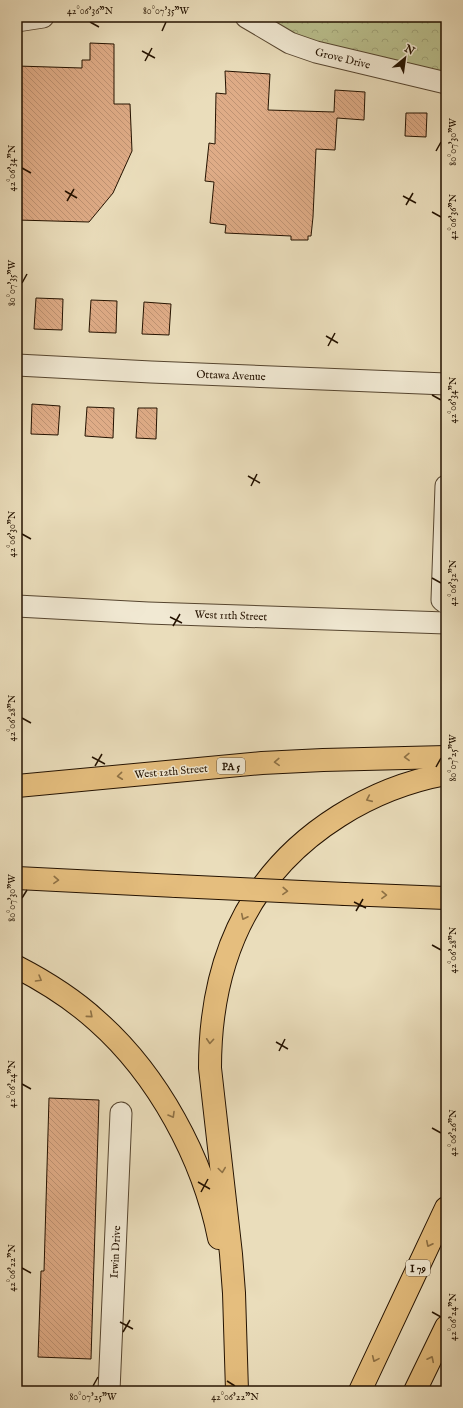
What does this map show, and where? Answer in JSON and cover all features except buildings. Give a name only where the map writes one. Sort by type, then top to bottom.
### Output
[{"type":"main road","name":"West 12th Street","points":[[17,786],[262,763],[446,757]]},
{"type":"main road","points":[[237,1391],[232,1254],[210,1068],[212,1018],[223,965],[233,938],[258,890],[291,852],[310,835],[358,804],[371,798],[408,784],[446,774]]},
{"type":"main road","points":[[17,878],[446,898]]},
{"type":"main road","points":[[17,967],[60,991],[93,1017],[116,1039],[148,1078],[164,1101],[178,1126],[202,1179],[218,1232],[225,1264],[236,1350]]},
{"type":"main road","name":"I 79","points":[[360,1391],[446,1208]]},
{"type":"main road","points":[[415,1391],[446,1327]]},
{"type":"street","points":[[17,21],[43,17]]},
{"type":"street","name":"Grove Drive","points":[[246,17],[290,43],[316,52],[446,84]]},
{"type":"street","name":"Ottawa Avenue","points":[[17,365],[446,384]]},
{"type":"street","points":[[446,486],[442,600],[446,603]]},
{"type":"street","name":"West 11th Street","points":[[17,606],[148,613],[263,616],[446,624]]},
{"type":"street","name":"Irwin Drive","points":[[108,1391],[122,1113]]},
{"type":"green space","points":[[263,17],[446,17],[446,74],[308,41]]}]
